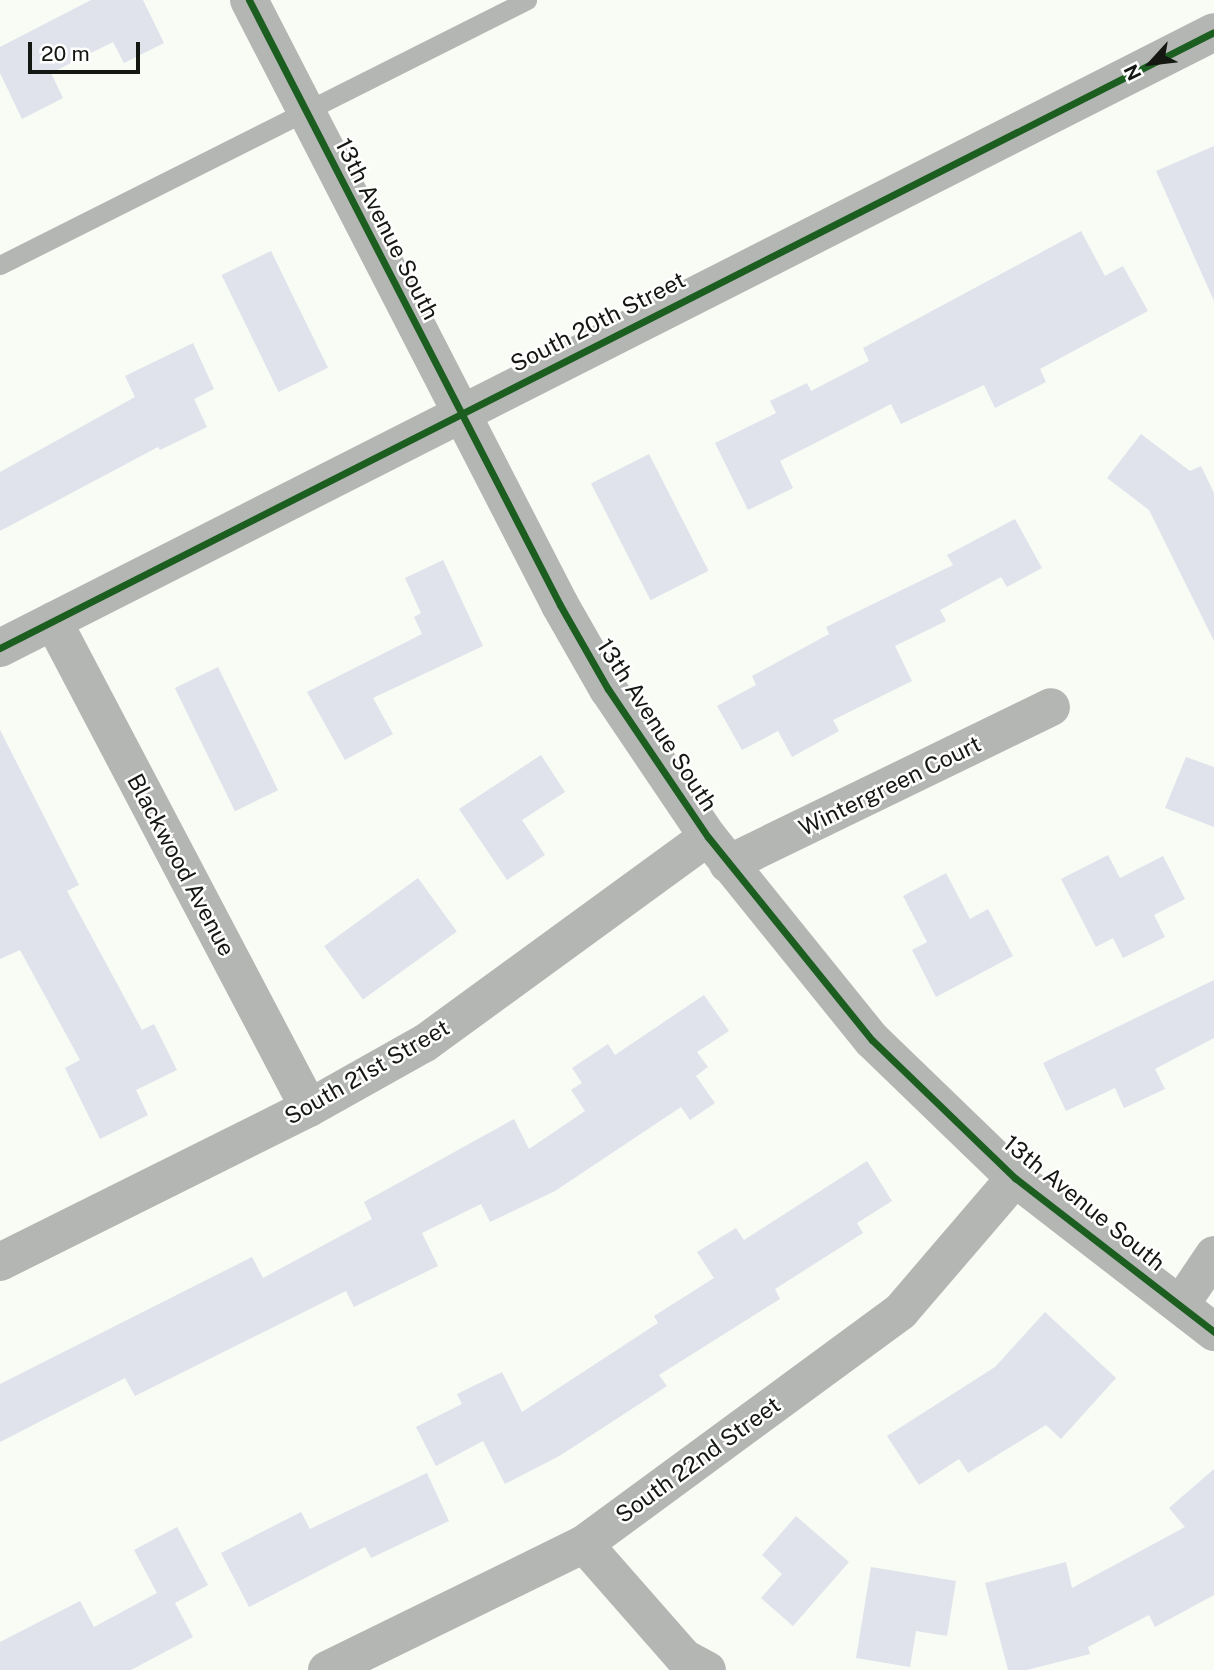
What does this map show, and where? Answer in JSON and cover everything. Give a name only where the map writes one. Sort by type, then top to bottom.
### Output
[{"type":"street","name":"13th Avenue South","points":[[249,0],[460,414],[608,689],[718,850],[872,1040],[1015,1178],[1214,1332]]},
{"type":"street","name":"South 20th Street","points":[[0,648],[1214,32]]},
{"type":"street","name":"Blackwood Avenue","points":[[53,621],[309,1108]]},
{"type":"street","name":"Wintergreen Court","points":[[718,850],[1051,708]]},
{"type":"street","name":"South 21st Street","points":[[0,1262],[309,1108],[425,1043],[718,850]]},
{"type":"street","name":"South 22nd Street","points":[[327,1670],[584,1544],[901,1311],[1015,1178]]},
{"type":"street","points":[[1181,1304],[1214,1255]]},
{"type":"street","points":[[584,1544],[684,1658],[707,1670]]},
{"type":"lane","points":[[0,265],[527,0]]},
{"type":"building","points":[[91,0],[143,0],[164,43],[124,63],[113,42],[51,73],[63,98],[22,119],[0,73],[0,47]]},
{"type":"building","points":[[1214,146],[1214,301],[1156,171]]},
{"type":"building","points":[[1081,231],[1105,276],[1123,266],[1148,311],[1040,369],[1046,382],[995,408],[984,385],[901,424],[891,404],[780,461],[793,488],[748,510],[715,443],[776,413],[770,401],[807,383],[811,391],[869,361],[863,348]]},
{"type":"building","points":[[271,251],[328,368],[279,392],[222,275]]},
{"type":"building","points":[[193,343],[214,389],[194,399],[207,427],[160,450],[158,447],[0,531],[0,472],[135,397],[125,376]]},
{"type":"building","points":[[1141,434],[1190,471],[1201,466],[1214,493],[1214,641],[1149,510],[1107,478]]},
{"type":"building","points":[[649,454],[708,571],[651,600],[591,484]]},
{"type":"building","points":[[1015,519],[1042,568],[1007,587],[1001,577],[940,610],[946,621],[895,646],[912,681],[833,720],[839,731],[792,757],[778,731],[742,750],[717,706],[756,685],[752,676],[829,634],[826,627],[953,565],[947,555]]},
{"type":"building","points":[[443,560],[483,646],[373,698],[393,734],[345,760],[307,692],[422,634],[414,617],[421,613],[405,578]]},
{"type":"building","points":[[218,667],[278,790],[235,811],[175,688]]},
{"type":"building","points":[[0,730],[79,885],[67,891],[142,1030],[154,1024],[177,1070],[136,1090],[148,1115],[100,1139],[65,1068],[80,1060],[20,950],[0,959]]},
{"type":"building","points":[[541,755],[565,792],[522,820],[545,855],[507,880],[459,809]]},
{"type":"building","points":[[1186,757],[1214,767],[1214,827],[1165,808]]},
{"type":"building","points":[[1108,855],[1120,878],[1163,856],[1185,899],[1154,915],[1165,937],[1123,958],[1113,938],[1096,947],[1061,879]]},
{"type":"building","points":[[946,873],[970,919],[988,909],[1013,956],[936,997],[912,950],[927,942],[903,896]]},
{"type":"building","points":[[418,878],[457,931],[363,1000],[324,946]]},
{"type":"building","points":[[1214,980],[1214,1038],[1155,1069],[1165,1089],[1124,1108],[1115,1088],[1066,1111],[1043,1063]]},
{"type":"building","points":[[704,995],[729,1031],[697,1052],[708,1067],[696,1076],[715,1103],[690,1120],[681,1107],[555,1191],[490,1222],[481,1204],[422,1233],[438,1266],[354,1307],[346,1291],[135,1396],[125,1378],[0,1442],[0,1384],[252,1257],[263,1278],[372,1219],[364,1202],[514,1119],[529,1149],[585,1111],[571,1090],[582,1083],[572,1068],[608,1044],[615,1055]]},
{"type":"building","points":[[867,1161],[892,1201],[857,1223],[863,1233],[775,1289],[780,1299],[659,1375],[667,1386],[561,1455],[505,1484],[483,1441],[436,1466],[416,1427],[462,1404],[457,1394],[502,1372],[522,1412],[658,1323],[654,1316],[714,1278],[697,1252],[736,1228],[744,1240]]},
{"type":"building","points":[[1045,1312],[1116,1378],[1061,1439],[1046,1425],[968,1473],[959,1459],[919,1485],[887,1436],[995,1367]]},
{"type":"building","points":[[1214,1469],[1214,1595],[1155,1627],[1149,1615],[1088,1647],[1090,1654],[1027,1670],[1008,1670],[985,1583],[1066,1562],[1072,1588],[1185,1527],[1169,1508]]},
{"type":"building","points":[[427,1473],[449,1521],[371,1558],[365,1547],[249,1607],[221,1553],[301,1512],[310,1529]]},
{"type":"building","points":[[796,1516],[849,1562],[793,1626],[761,1598],[782,1574],[762,1555]]},
{"type":"building","points":[[177,1527],[208,1585],[175,1603],[193,1637],[131,1670],[0,1670],[0,1642],[80,1601],[94,1627],[157,1593],[134,1550]]},
{"type":"building","points":[[871,1567],[956,1581],[947,1636],[916,1631],[910,1667],[856,1658]]},
{"type":"cycle path","points":[[249,0],[560,605],[608,689],[708,837],[872,1040],[1015,1178],[1214,1332]]},
{"type":"cycle path","points":[[0,648],[1214,32]]}]
